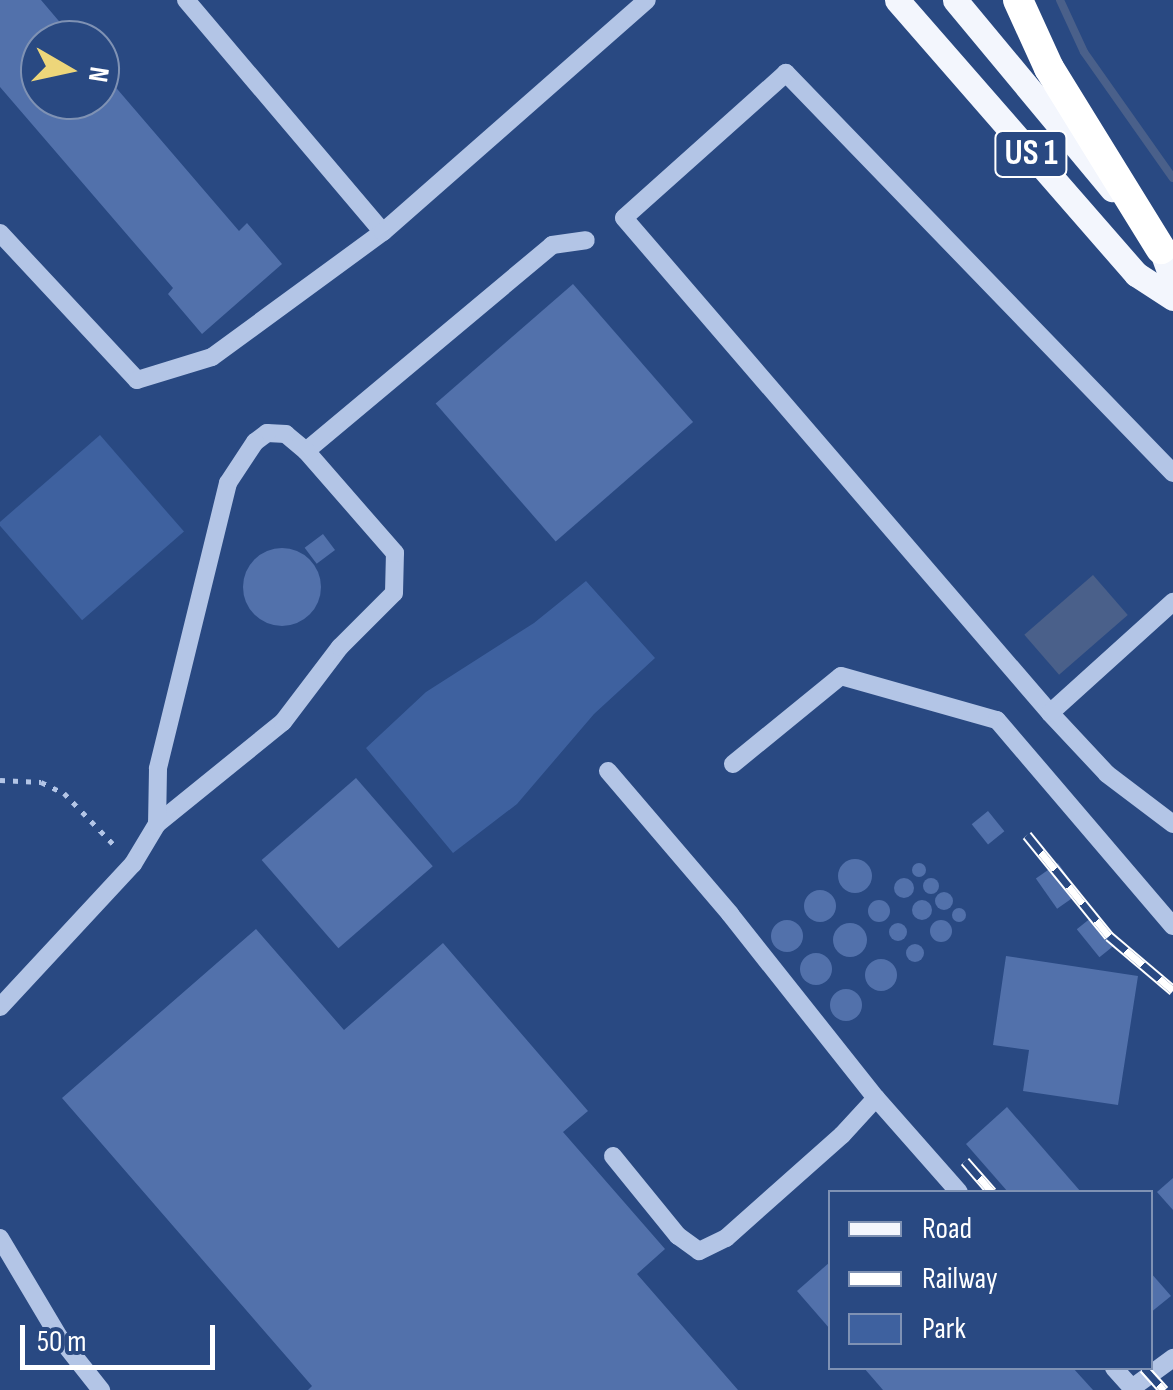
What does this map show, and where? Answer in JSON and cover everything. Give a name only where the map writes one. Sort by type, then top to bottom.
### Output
[{"type":"highway","points":[[1018,0],[1049,68],[1162,249]]},
{"type":"main road","name":"US 1","points":[[896,0],[1136,274],[1173,298]]},
{"type":"main road","name":"US 1","points":[[956,0],[1162,249],[1173,282]]},
{"type":"lane","points":[[186,0],[383,232]]},
{"type":"lane","points":[[0,233],[137,380],[212,357],[383,232],[648,0]]},
{"type":"lane","points":[[1173,473],[786,73],[624,218],[1050,713],[1106,774],[1173,824]]},
{"type":"lane","points":[[306,451],[552,245],[586,240]]},
{"type":"lane","points":[[0,1007],[133,864],[157,824],[283,722],[340,646],[394,593],[396,554],[306,451],[286,434],[267,433],[228,483],[158,769],[157,824]]},
{"type":"lane","points":[[1050,713],[1173,602]]},
{"type":"lane","points":[[733,764],[841,676],[997,720],[1173,926]]},
{"type":"lane","points":[[608,771],[730,914],[876,1098],[957,1190]]},
{"type":"lane","points":[[612,1156],[678,1236],[699,1251],[726,1238],[842,1135],[876,1098]]},
{"type":"lane","points":[[0,1238],[59,1337],[101,1390]]},
{"type":"lane","points":[[1116,1370],[1132,1388],[1173,1358]]},
{"type":"path","points":[[0,780],[41,782],[64,793],[133,864]]},
{"type":"green space","points":[[100,435],[184,532],[82,620],[0,522]]},
{"type":"green space","points":[[586,581],[655,658],[594,714],[517,804],[453,853],[366,748],[426,692],[534,623]]},
{"type":"shaded area","points":[[1093,575],[1128,615],[1059,675],[1024,635]]},
{"type":"building","points":[[0,0],[41,0],[58,20],[20,20],[20,110],[0,87]]},
{"type":"building","points":[[120,92],[239,231],[247,223],[282,264],[202,334],[168,294],[173,288],[28,120],[120,120]]},
{"type":"building","points":[[573,284],[693,422],[556,542],[436,403]]},
{"type":"building","points":[[323,534],[335,550],[317,564],[305,548]]},
{"type":"building","points":[[282,548],[297,551],[309,560],[318,572],[318,602],[309,614],[297,623],[282,626],[267,623],[255,614],[246,602],[243,587],[246,572],[255,560],[267,551]]},
{"type":"building","points":[[356,778],[433,866],[338,948],[262,860]]},
{"type":"building","points":[[988,811],[1004,831],[988,844],[972,824]]},
{"type":"building","points":[[855,859],[867,864],[872,876],[867,888],[855,893],[843,888],[838,876],[843,864]]},
{"type":"building","points":[[919,863],[926,870],[919,877],[912,870]]},
{"type":"building","points":[[1058,863],[1079,893],[1057,909],[1036,878]]},
{"type":"building","points":[[900,878],[908,878],[914,888],[908,898],[900,898],[894,892],[894,884]]},
{"type":"building","points":[[931,878],[939,886],[931,894],[923,886]]},
{"type":"building","points":[[820,890],[831,895],[836,906],[831,917],[820,922],[809,917],[804,906],[809,895]]},
{"type":"building","points":[[944,892],[953,901],[944,910],[935,901]]},
{"type":"building","points":[[879,900],[887,903],[887,919],[879,922],[871,919],[868,911],[871,903]]},
{"type":"building","points":[[922,900],[932,910],[922,920],[912,910]]},
{"type":"building","points":[[959,908],[966,915],[959,922],[952,915]]},
{"type":"building","points":[[1097,913],[1120,941],[1099,957],[1077,929]]},
{"type":"building","points":[[787,920],[798,925],[803,936],[798,947],[787,952],[776,947],[771,936],[776,925]]},
{"type":"building","points":[[941,920],[952,931],[941,942],[930,931]]},
{"type":"building","points":[[850,923],[862,928],[867,940],[862,952],[850,957],[838,952],[833,940],[838,928]]},
{"type":"building","points":[[898,923],[907,932],[898,941],[889,932]]},
{"type":"building","points":[[256,929],[344,1030],[443,943],[588,1111],[563,1132],[665,1249],[637,1274],[738,1390],[308,1390],[312,1386],[62,1098]]},
{"type":"building","points":[[915,944],[924,953],[915,962],[906,953]]},
{"type":"building","points":[[816,953],[827,958],[832,969],[827,980],[816,985],[805,980],[800,969],[805,958]]},
{"type":"building","points":[[1006,956],[1138,976],[1118,1105],[1023,1091],[1029,1050],[993,1045]]},
{"type":"building","points":[[881,959],[892,964],[897,975],[892,986],[881,991],[870,986],[865,975],[870,964]]},
{"type":"building","points":[[846,989],[857,994],[862,1005],[857,1016],[846,1021],[835,1016],[830,1005],[835,994]]},
{"type":"building","points":[[1007,1107],[1079,1190],[1006,1190],[966,1144]]},
{"type":"building","points":[[1173,1178],[1173,1210],[1157,1192]]},
{"type":"building","points":[[828,1264],[828,1327],[797,1291]]},
{"type":"building","points":[[1153,1275],[1171,1296],[1153,1311]]},
{"type":"building","points":[[866,1370],[1075,1370],[1093,1390],[883,1390]]},
{"type":"waterway","points":[[1060,0],[1084,52],[1173,178]]},
{"type":"railway","points":[[1027,835],[1109,936],[1173,990]]},
{"type":"railway","points":[[965,1161],[990,1190]]},
{"type":"railway","points":[[1146,1370],[1164,1390]]}]
